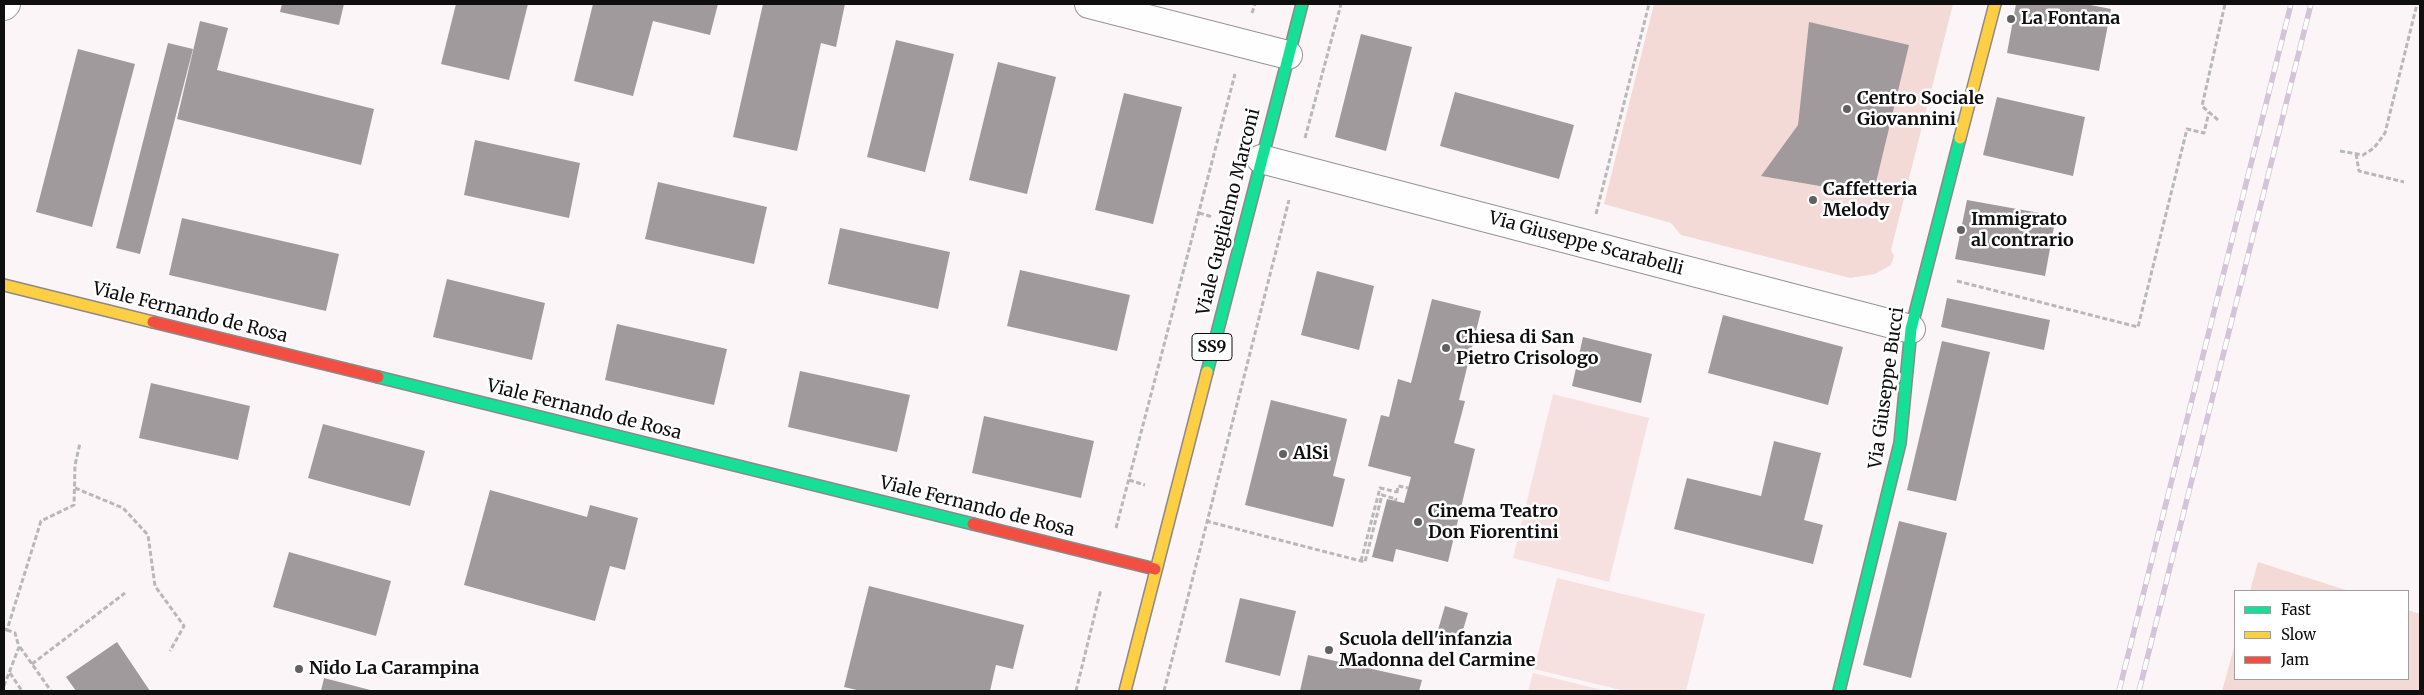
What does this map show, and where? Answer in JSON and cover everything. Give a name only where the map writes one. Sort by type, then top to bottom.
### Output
[{"type":"street","points":[[1089,4],[1288,55]]},
{"type":"street","name":"Viale Guglielmo Marconi","points":[[1125,691],[1302,4]]},
{"type":"street","name":"Via Giuseppe Bucci","points":[[1839,691],[1900,444],[1911,330],[1995,4]]},
{"type":"street","name":"Via Giuseppe Scarabelli","points":[[1261,159],[1911,330]]},
{"type":"street","name":"Viale Fernando de Rosa","points":[[4,285],[1155,569]]},
{"type":"path","points":[[1076,691],[1108,558],[1255,4]]},
{"type":"path","points":[[1164,691],[1206,521],[1341,4]]},
{"type":"path","points":[[1595,218],[1648,4]]},
{"type":"path","points":[[2218,120],[2202,106],[2226,4]]},
{"type":"path","points":[[2340,152],[2363,155],[2374,148],[2386,133],[2417,4]]},
{"type":"path","points":[[1925,273],[2138,327],[2187,128],[2204,133],[2209,112]]},
{"type":"path","points":[[2356,154],[2359,171],[2404,182]]},
{"type":"path","points":[[51,691],[19,647],[15,633],[6,629],[41,521],[74,505],[75,464],[80,443]]},
{"type":"path","points":[[1206,521],[1365,562],[1382,495],[1395,500],[1398,486],[1408,488]]},
{"type":"path","points":[[75,488],[123,508],[148,535],[155,586],[184,626],[170,651]]},
{"type":"path","points":[[1361,561],[1380,488],[1397,492]]},
{"type":"path","points":[[32,664],[125,593]]},
{"type":"path","points":[[4,686],[19,647]]},
{"type":"path","points":[[9,672],[22,691]]},
{"type":"shaded area","points":[[1654,4],[1953,4],[1891,250],[1894,256],[1891,265],[1875,274],[1850,278],[1681,235],[1671,223],[1604,204]]},
{"type":"shaded area","points":[[1553,394],[1649,418],[1609,582],[1513,558]]},
{"type":"shaded area","points":[[2258,562],[2346,590],[2250,590]]},
{"type":"shaded area","points":[[1557,578],[1705,614],[1686,691],[1625,691],[1534,669]]},
{"type":"shaded area","points":[[2409,610],[2420,614],[2420,691],[2222,691],[2234,648],[2234,680],[2409,680]]},
{"type":"shaded area","points":[[1533,673],[1606,691],[1528,691]]},
{"type":"building","points":[[282,4],[344,4],[339,25],[280,12]]},
{"type":"building","points":[[456,4],[528,4],[509,80],[441,64]]},
{"type":"building","points":[[593,4],[718,4],[710,35],[653,21],[633,96],[574,81]]},
{"type":"building","points":[[763,4],[845,4],[836,47],[821,43],[797,151],[733,137]]},
{"type":"building","points":[[2016,4],[2085,4],[2111,9],[2099,71],[2007,53]]},
{"type":"building","points":[[200,21],[228,28],[217,70],[374,109],[361,165],[177,119]]},
{"type":"building","name":"Centro Sociale Giovannini","points":[[1809,22],[1909,45],[1873,195],[1761,176],[1798,125]]},
{"type":"building","points":[[1361,34],[1412,47],[1386,151],[1335,137]]},
{"type":"building","points":[[896,40],[954,54],[925,172],[867,157]]},
{"type":"building","points":[[168,43],[193,49],[140,254],[116,248]]},
{"type":"building","points":[[78,49],[135,64],[92,227],[36,212]]},
{"type":"building","points":[[998,62],[1056,77],[1027,194],[969,180]]},
{"type":"building","points":[[1455,92],[1574,125],[1559,179],[1440,146]]},
{"type":"building","points":[[1124,93],[1182,107],[1153,224],[1095,210]]},
{"type":"building","points":[[1997,97],[2085,117],[2073,176],[1983,155]]},
{"type":"building","points":[[475,140],[580,163],[569,218],[464,195]]},
{"type":"building","points":[[658,182],[767,207],[754,264],[645,239]]},
{"type":"building","points":[[1967,200],[2056,216],[2045,276],[1955,259]]},
{"type":"building","points":[[182,218],[339,254],[326,311],[169,275]]},
{"type":"building","points":[[840,228],[950,252],[938,309],[828,284]]},
{"type":"building","points":[[1020,270],[1130,295],[1117,351],[1007,326]]},
{"type":"building","points":[[1317,271],[1374,286],[1359,350],[1301,335]]},
{"type":"building","points":[[447,279],[545,303],[532,360],[433,337]]},
{"type":"building","points":[[1947,298],[2050,320],[2044,350],[1941,327]]},
{"type":"building","points":[[1432,299],[1481,311],[1459,400],[1465,401],[1454,443],[1475,449],[1448,562],[1396,549],[1393,562],[1372,557],[1387,499],[1404,503],[1411,477],[1368,466],[1381,415],[1389,417],[1398,379],[1411,383]]},
{"type":"building","points":[[1723,315],[1843,347],[1828,405],[1708,373]]},
{"type":"building","points":[[617,324],[727,349],[714,405],[605,380]]},
{"type":"building","points":[[1583,337],[1652,354],[1641,403],[1572,386]]},
{"type":"building","points":[[1942,341],[1990,352],[1956,501],[1907,490]]},
{"type":"building","points":[[800,371],[910,395],[897,452],[788,427]]},
{"type":"building","points":[[151,383],[250,406],[238,460],[139,438]]},
{"type":"building","points":[[1271,400],[1347,419],[1333,476],[1345,479],[1333,527],[1245,505]]},
{"type":"building","points":[[984,416],[1094,441],[1081,498],[972,473]]},
{"type":"building","points":[[323,424],[425,451],[410,506],[308,478]]},
{"type":"building","points":[[1774,441],[1821,453],[1804,520],[1823,525],[1813,564],[1674,529],[1687,478],[1761,496]]},
{"type":"building","points":[[490,490],[587,517],[590,505],[638,518],[625,570],[610,566],[595,621],[464,585]]},
{"type":"building","points":[[1899,521],[1947,533],[1911,678],[1863,665]]},
{"type":"building","points":[[289,552],[391,581],[376,636],[273,607]]},
{"type":"building","points":[[869,586],[1024,625],[1013,669],[996,665],[990,691],[861,691],[844,687]]},
{"type":"building","points":[[1240,598],[1296,611],[1280,676],[1225,662]]},
{"type":"building","points":[[1445,606],[1468,613],[1461,637],[1438,630]]},
{"type":"building","points":[[117,642],[150,691],[76,691],[66,677]]},
{"type":"building","points":[[1308,655],[1422,680],[1419,691],[1300,691]]},
{"type":"building","points":[[324,678],[374,691],[321,691]]},
{"type":"railway","points":[[2119,691],[2291,4]]},
{"type":"railway","points":[[2139,691],[2311,4]]},
{"type":"traffic: fast","points":[[1207,372],[1302,4]]},
{"type":"traffic: fast","points":[[1839,691],[1900,443],[1911,329],[1960,138]]},
{"type":"traffic: fast","points":[[378,377],[973,524]]},
{"type":"traffic: slow","points":[[1960,138],[1995,4]]},
{"type":"traffic: slow","points":[[4,285],[153,322]]},
{"type":"traffic: slow","points":[[1125,691],[1207,372]]},
{"type":"traffic: jam","points":[[153,322],[378,377]]},
{"type":"traffic: jam","points":[[973,524],[1155,569]]},
{"type":"place","name":"La Fontana","points":[[2011,19]]},
{"type":"place","name":"Centro Sociale Giovannini","points":[[1847,109]]},
{"type":"place","name":"Caffetteria Melody","points":[[1813,200]]},
{"type":"place","name":"Immigrato al contrario","points":[[1961,230]]},
{"type":"place","name":"Chiesa di San Pietro Crisologo","points":[[1446,348]]},
{"type":"place","name":"AlSi","points":[[1283,454]]},
{"type":"place","name":"Cinema Teatro Don Fiorentini","points":[[1418,522]]},
{"type":"place","name":"Scuola dell'infanzia Madonna del Carmine","points":[[1329,650]]},
{"type":"place","name":"Nido La Carampina","points":[[299,669]]}]
